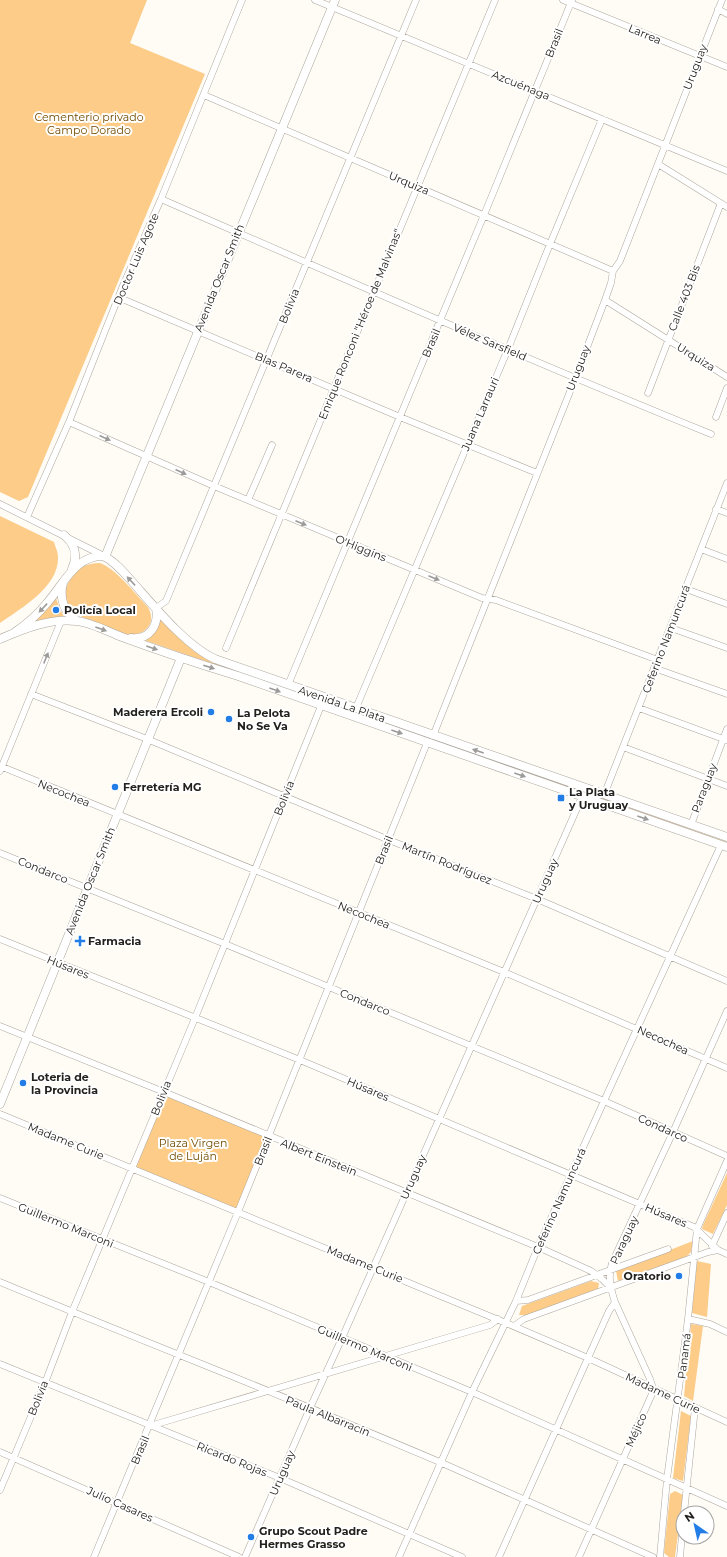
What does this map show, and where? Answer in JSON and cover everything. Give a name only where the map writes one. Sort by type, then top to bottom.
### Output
[{"type":"main road","name":"Avenida Oscar Smith","points":[[105,557],[333,4]]},
{"type":"main road","points":[[64,535],[70,540],[76,551],[72,569]]},
{"type":"main road","name":"Avenida La Plata","points":[[15,632],[39,612],[66,579],[72,569],[88,559],[97,556],[105,557],[120,569],[194,646],[205,654],[222,662],[727,837]]},
{"type":"main road","points":[[66,579],[62,591],[63,605],[70,616],[80,622]]},
{"type":"main road","points":[[122,637],[136,639],[150,633],[155,625],[156,608]]},
{"type":"main road","name":"Avenida La Plata","points":[[0,640],[15,632],[42,624],[60,621],[80,622],[724,846]]},
{"type":"main road","name":"Avenida Oscar Smith","points":[[0,1104],[181,658]]},
{"type":"street","name":"Doctor Luis Agote","points":[[27,517],[69,422],[120,298],[122,288],[161,199],[242,0]]},
{"type":"street","name":"Azcuénaga","points":[[314,0],[333,4],[402,36],[727,171]]},
{"type":"street","name":"Bolivia","points":[[156,608],[166,601],[416,0]]},
{"type":"street","name":"Enrique Ronconi \"Héroe de Malvinas\"","points":[[226,648],[495,0]]},
{"type":"street","name":"Larrea","points":[[564,0],[571,1],[727,67]]},
{"type":"street","name":"Uruguay","points":[[433,736],[575,379],[611,283],[613,271],[620,261],[722,0]]},
{"type":"street","name":"Brasil","points":[[288,685],[484,215],[571,1]]},
{"type":"street","points":[[718,9],[727,14]]},
{"type":"street","name":"Urquiza","points":[[204,95],[613,271]]},
{"type":"street","name":"Juana Larrauri","points":[[356,708],[466,445],[508,349],[602,119]]},
{"type":"street","points":[[658,164],[727,207]]},
{"type":"street","name":"Vélez Sarsfield","points":[[161,199],[575,379],[711,434]]},
{"type":"street","name":"Calle 403 Bis","points":[[648,393],[721,203]]},
{"type":"street","name":"Blas Parera","points":[[120,298],[466,445],[537,473]]},
{"type":"street","name":"Urquiza","points":[[605,300],[727,377]]},
{"type":"street","points":[[716,417],[727,388]]},
{"type":"street","name":"O'Higgins","points":[[69,422],[281,515],[414,570],[488,599],[496,600],[658,660]]},
{"type":"street","points":[[248,500],[272,445]]},
{"type":"street","name":"Ceferino Namuncurá","points":[[604,795],[727,483]]},
{"type":"street","points":[[0,504],[105,557]]},
{"type":"street","points":[[716,509],[727,513]]},
{"type":"street","points":[[701,549],[727,559]]},
{"type":"street","points":[[686,589],[727,604]]},
{"type":"street","points":[[1,768],[60,621]]},
{"type":"street","points":[[671,628],[727,648]]},
{"type":"street","points":[[654,668],[727,694]]},
{"type":"street","name":"Martín Rodríguez","points":[[31,694],[147,739],[389,840],[537,899],[727,981]]},
{"type":"street","name":"Bolivia","points":[[0,1490],[45,1383],[72,1312],[195,1018],[321,706]]},
{"type":"street","points":[[639,708],[725,739]]},
{"type":"street","name":"Paraguay","points":[[691,825],[725,739],[727,729]]},
{"type":"street","name":"Brasil","points":[[94,1557],[180,1354],[427,743]]},
{"type":"street","points":[[623,747],[727,786]]},
{"type":"street","name":"Necochea","points":[[1,768],[255,869],[637,1028],[727,1068]]},
{"type":"street","name":"Uruguay","points":[[246,1557],[310,1408],[582,797]]},
{"type":"street","name":"Ceferino Namuncurá","points":[[399,1557],[472,1392],[516,1301],[538,1247],[637,1028],[670,956],[724,846]]},
{"type":"street","name":"Condarco","points":[[0,853],[471,1045],[604,1101],[727,1156]]},
{"type":"street","name":"Húsares","points":[[0,939],[300,1060],[640,1204],[697,1229],[718,1250],[727,1254]]},
{"type":"street","name":"Paraguay","points":[[615,1302],[610,1287],[610,1270],[612,1262],[673,1132],[727,1011]]},
{"type":"street","name":"Albert Einstein","points":[[0,1026],[164,1092],[538,1247],[596,1274],[610,1287]]},
{"type":"street","name":"Madame Curie","points":[[0,1114],[498,1319],[588,1358],[727,1422]]},
{"type":"street","name":"Panamá","points":[[660,1557],[667,1479],[688,1319],[697,1229],[727,1160]]},
{"type":"street","name":"Guillermo Marconi","points":[[0,1198],[209,1282],[472,1392],[727,1506]]},
{"type":"street","points":[[710,1252],[712,1244],[727,1213]]},
{"type":"street","points":[[516,1301],[528,1300],[668,1249]]},
{"type":"street","points":[[514,1326],[524,1319],[610,1287],[718,1250]]},
{"type":"street","name":"Paula Albarracín","points":[[0,1282],[180,1354],[267,1392],[310,1408],[441,1463],[653,1557]]},
{"type":"street","points":[[499,1557],[609,1311],[615,1302]]},
{"type":"street","points":[[615,1302],[650,1378],[653,1388]]},
{"type":"street","points":[[150,1426],[490,1325],[498,1319]]},
{"type":"street","points":[[688,1319],[710,1324],[727,1332]]},
{"type":"street","name":"Ricardo Rojas","points":[[0,1364],[280,1478],[462,1557]]},
{"type":"street","name":"Méjico","points":[[579,1557],[652,1394],[653,1388]]},
{"type":"street","points":[[685,1505],[695,1408]]},
{"type":"street","name":"Julio Casares","points":[[0,1452],[239,1557]]},
{"type":"street","points":[[680,1557],[681,1545]]},
{"type":"green space","name":"Cementerio privado Campo Dorado","points":[[0,0],[147,0],[130,43],[205,74],[28,497],[19,501],[0,492]]},
{"type":"green space","points":[[0,516],[54,542],[58,557],[57,568],[46,587],[37,596],[0,623]]},
{"type":"green space","points":[[99,563],[105,565],[118,575],[147,606],[150,611],[151,621],[142,632],[132,635],[122,633],[79,615],[72,611],[67,605],[65,598],[66,589],[71,578],[83,567]]},
{"type":"green space","points":[[56,598],[60,610],[64,616],[34,622]]},
{"type":"green space","points":[[158,615],[192,649],[210,661],[727,843],[144,640]]},
{"type":"green space","name":"Plaza Virgen de Luján","points":[[164,1092],[268,1136],[238,1212],[133,1168]]},
{"type":"green space","points":[[727,1173],[727,1205],[713,1234],[702,1229]]},
{"type":"green space","points":[[693,1241],[691,1252],[686,1257],[618,1281],[616,1271]]},
{"type":"green space","points":[[697,1261],[711,1264],[707,1317],[692,1313]]},
{"type":"green space","points":[[591,1281],[599,1283],[598,1289],[530,1315],[519,1315],[522,1306]]},
{"type":"green space","points":[[691,1324],[703,1326],[693,1401],[684,1396]]},
{"type":"green space","points":[[681,1411],[691,1416],[683,1481],[673,1478]]},
{"type":"green space","points":[[675,1491],[683,1495],[682,1505],[675,1505],[675,1545],[677,1545],[675,1557],[669,1557],[664,1553],[670,1494]]},
{"type":"place","name":"Policía Local","points":[[56,610]]},
{"type":"place","name":"Maderera Ercoli","points":[[211,712]]},
{"type":"place","name":"La Pelota No Se Va","points":[[229,719]]},
{"type":"place","name":"Ferretería MG","points":[[115,787]]},
{"type":"place","name":"La Plata y Uruguay","points":[[561,798]]},
{"type":"place","name":"Farmacia","points":[[80,941]]},
{"type":"place","name":"Loteria de la Provincia","points":[[23,1083]]},
{"type":"place","name":"Oratorio","points":[[679,1276]]},
{"type":"place","name":"Grupo Scout Padre Hermes Grasso","points":[[251,1537]]}]
